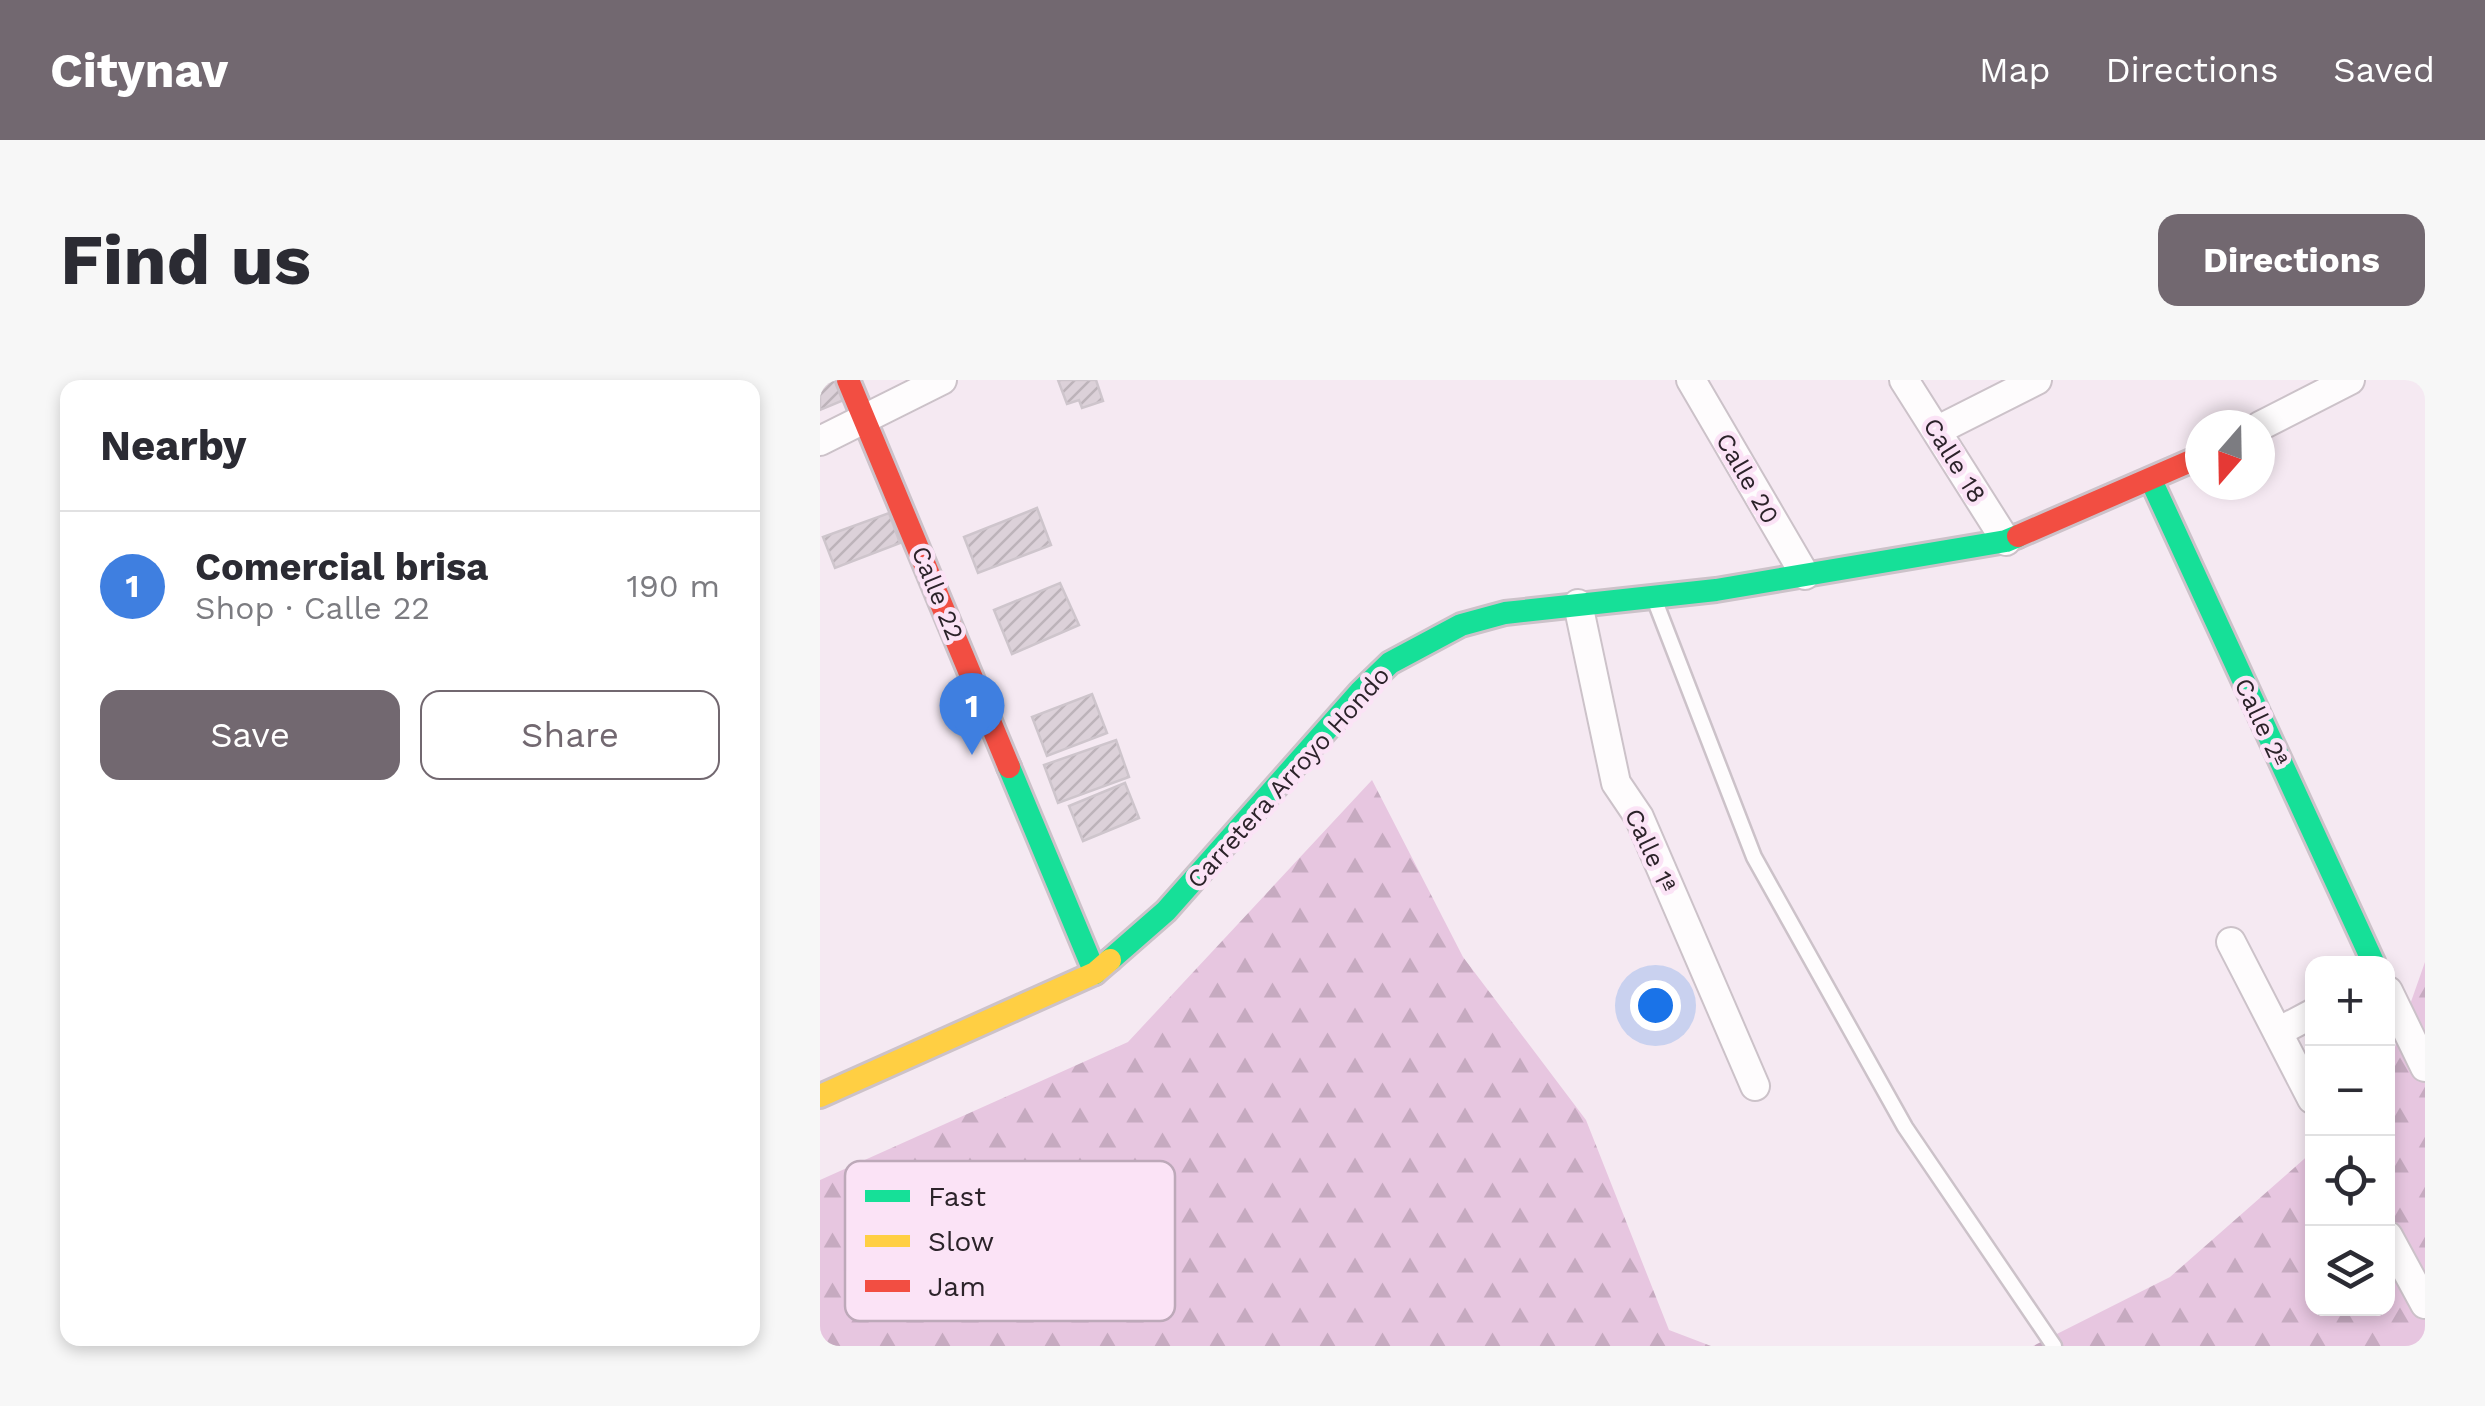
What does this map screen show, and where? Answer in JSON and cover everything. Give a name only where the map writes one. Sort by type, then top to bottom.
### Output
[{"type":"street","name":"Calle 22","points":[[848,380],[1095,973]]},
{"type":"street","points":[[820,442],[942,380]]},
{"type":"street","name":"Calle 20","points":[[1692,380],[1805,576]]},
{"type":"street","name":"Calle 18","points":[[1904,380],[2006,540]]},
{"type":"street","points":[[1938,430],[2037,380]]},
{"type":"street","points":[[2275,418],[2340,382]]},
{"type":"street","name":"Carretera Arroyo Hondo","points":[[820,1096],[1095,973],[1166,911],[1390,662],[1461,625],[1505,613],[1716,590],[2006,540],[2185,464]]},
{"type":"street","name":"Calle 2ª","points":[[2151,480],[2370,956]]},
{"type":"street","name":"Calle 1ª","points":[[1578,604],[1616,782],[1639,817],[1755,1086]]},
{"type":"street","points":[[2231,942],[2305,1084]]},
{"type":"street","points":[[2395,1005],[2425,1067]]},
{"type":"street","points":[[2278,1032],[2305,1018]]},
{"type":"street","points":[[2395,1249],[2425,1304]]},
{"type":"lane","points":[[1652,595],[1754,857],[1905,1127],[2054,1346]]},
{"type":"green space","points":[[1372,780],[1463,957],[1586,1120],[1669,1330],[1711,1346],[820,1346],[820,1180],[845,1169],[845,1321],[1175,1321],[1175,1161],[862,1161],[1128,1042]]},
{"type":"green space","points":[[2425,962],[2425,1346],[2033,1346],[2170,1277],[2305,1158],[2305,1316],[2395,1316],[2395,1047]]},
{"type":"building","points":[[820,380],[838,380],[846,399],[820,410]]},
{"type":"building","points":[[1058,380],[1096,380],[1103,401],[1082,408],[1079,400],[1067,404]]},
{"type":"building","points":[[1037,508],[1051,545],[978,573],[964,537]]},
{"type":"building","points":[[889,513],[900,543],[835,568],[823,537]]},
{"type":"building","points":[[1060,583],[1079,625],[1012,654],[994,610]]},
{"type":"building","points":[[1092,694],[1107,733],[1047,756],[1032,717]]},
{"type":"building","points":[[1116,740],[1129,777],[1058,803],[1044,765]]},
{"type":"building","points":[[1125,783],[1139,818],[1083,841],[1069,806]]},
{"type":"traffic: fast","points":[[2151,480],[2370,956]]},
{"type":"traffic: fast","points":[[1110,960],[1166,911],[1390,663],[1461,625],[1505,613],[1716,590],[2018,536]]},
{"type":"traffic: fast","points":[[1009,767],[1095,973]]},
{"type":"traffic: slow","points":[[820,1096],[1095,973],[1110,960]]},
{"type":"traffic: jam","points":[[848,380],[1009,767]]},
{"type":"traffic: jam","points":[[2018,536],[2185,464]]},
{"type":"place","name":"Comercial brisa","points":[[972,755]]}]
